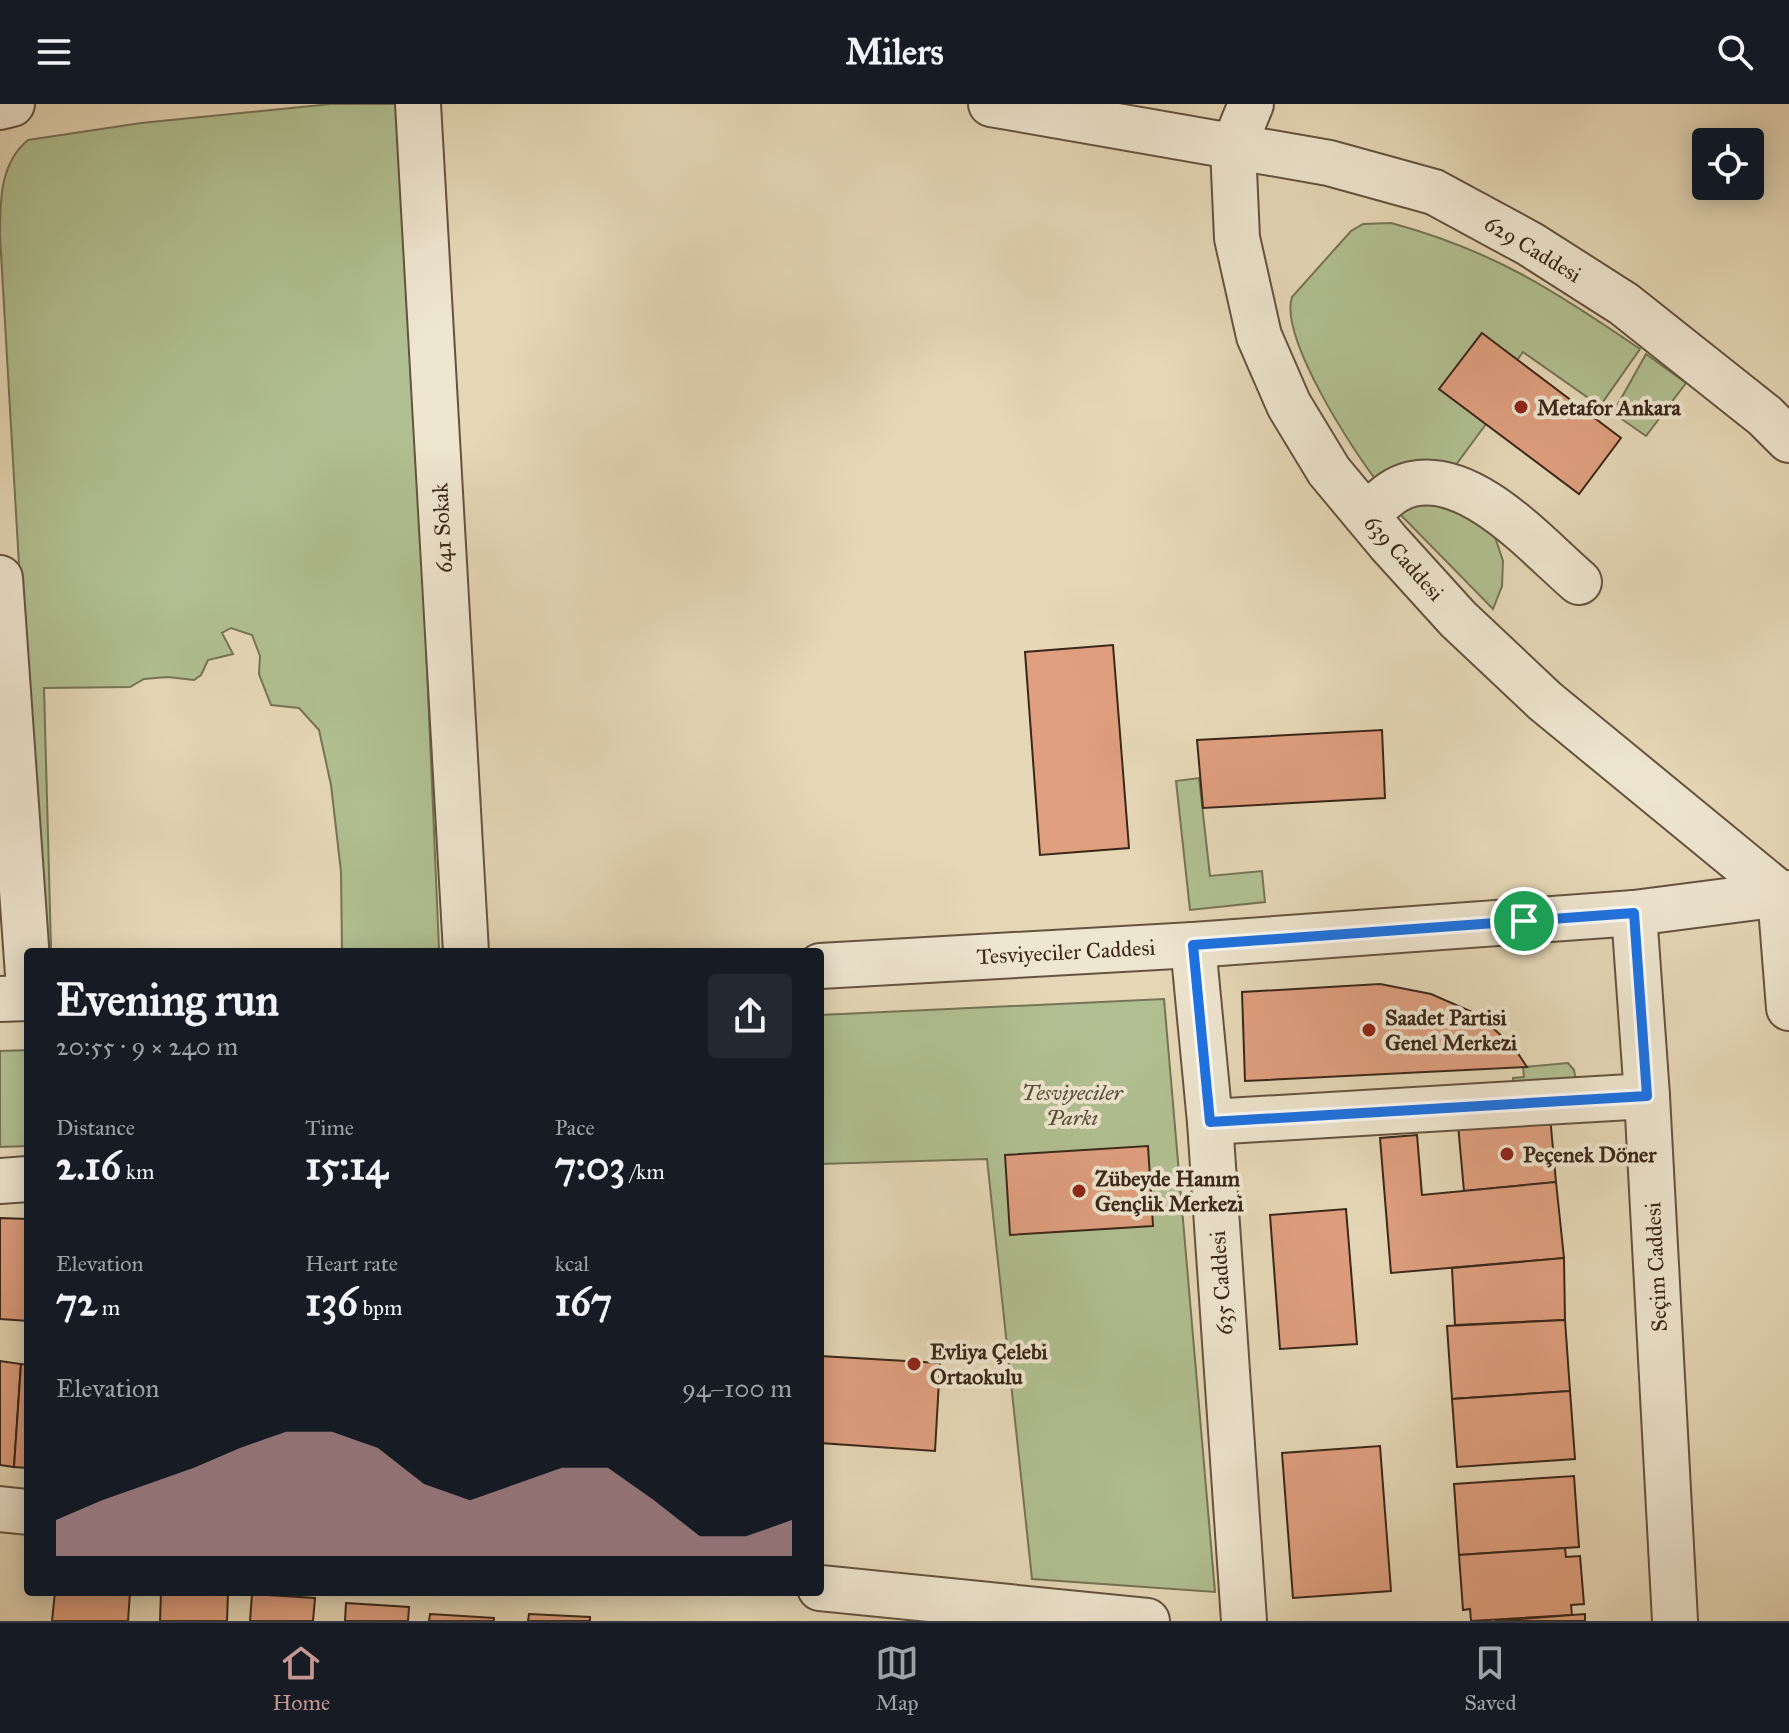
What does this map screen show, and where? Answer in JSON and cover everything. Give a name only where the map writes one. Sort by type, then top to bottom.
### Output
[{"type":"street","points":[[0,107],[12,104]]},
{"type":"street","name":"641 Sokak","points":[[418,104],[466,948]]},
{"type":"street","name":"629 Caddesi","points":[[991,104],[1329,163],[1434,192],[1530,244],[1624,304],[1765,416],[1789,440]]},
{"type":"street","name":"639 Caddesi","points":[[1251,104],[1233,148],[1237,238],[1259,336],[1289,405],[1329,471],[1458,619],[1545,701],[1785,894]]},
{"type":"street","points":[[1366,515],[1393,491],[1412,484],[1435,483],[1463,490],[1486,502],[1579,582]]},
{"type":"street","points":[[0,578],[26,948]]},
{"type":"street","points":[[1785,894],[1789,1008]]},
{"type":"street","name":"Tesviyeciler Caddesi","points":[[824,966],[1193,945],[1634,913],[1785,894]]},
{"type":"street","name":"Seçim Caddesi","points":[[1634,913],[1675,1621]]},
{"type":"street","name":"635 Caddesi","points":[[1193,945],[1210,1122],[1244,1621]]},
{"type":"street","points":[[0,999],[24,998]]},
{"type":"street","points":[[1210,1122],[1647,1096]]},
{"type":"street","points":[[0,1181],[24,1179]]},
{"type":"street","points":[[0,1509],[24,1512]]},
{"type":"street","points":[[824,1588],[1147,1621]]},
{"type":"green space","points":[[331,104],[403,104],[439,948],[342,948],[341,872],[331,785],[319,730],[299,708],[271,705],[259,674],[260,656],[252,635],[231,628],[222,633],[233,654],[208,660],[201,675],[194,680],[168,677],[144,679],[130,687],[44,688],[51,947],[41,946],[0,236],[1,196],[12,160],[28,140],[141,123]]},
{"type":"green space","points":[[1391,223],[1460,246],[1521,274],[1640,349],[1600,406],[1523,352],[1517,360],[1481,334],[1440,389],[1486,424],[1455,466],[1379,484],[1321,393],[1296,338],[1291,315],[1292,297],[1351,231],[1363,224]]},
{"type":"green space","points":[[1646,354],[1686,383],[1646,436],[1613,413]]},
{"type":"green space","points":[[1408,501],[1458,503],[1495,537],[1503,561],[1502,586],[1493,609],[1394,508]]},
{"type":"green space","points":[[1199,778],[1210,876],[1262,871],[1265,902],[1190,910],[1176,781]]},
{"type":"green space","name":"Tesviyeciler Parkı","points":[[1164,999],[1215,1592],[1032,1579],[987,1159],[824,1164],[824,1015]]},
{"type":"green space","points":[[24,1050],[24,1146],[0,1147],[0,1051]]},
{"type":"green space","points":[[1568,1063],[1574,1070],[1577,1086],[1514,1091],[1513,1078],[1524,1077],[1523,1067]]},
{"type":"building","name":"Metafor Ankara","points":[[1482,333],[1621,438],[1579,494],[1439,389]]},
{"type":"building","points":[[1113,645],[1129,848],[1040,855],[1025,652]]},
{"type":"building","points":[[1382,730],[1385,798],[1203,808],[1197,740]]},
{"type":"building","name":"Saadet Partisi Genel Merkezi","points":[[1380,984],[1431,994],[1477,1014],[1513,1046],[1527,1067],[1245,1081],[1242,992]]},
{"type":"building","name":"Peçenek Döner","points":[[1550,1116],[1556,1182],[1464,1191],[1458,1125]]},
{"type":"building","points":[[1417,1135],[1422,1195],[1556,1182],[1564,1258],[1391,1273],[1380,1138]]},
{"type":"building","name":"Zübeyde Hanım Gençlik Merkezi","points":[[1148,1146],[1153,1226],[1010,1235],[1005,1155]]},
{"type":"building","points":[[1346,1209],[1357,1344],[1280,1349],[1270,1215]]},
{"type":"building","points":[[0,1218],[24,1219],[24,1321],[0,1319]]},
{"type":"building","points":[[1564,1258],[1565,1320],[1455,1325],[1452,1268]]},
{"type":"building","points":[[1565,1320],[1570,1391],[1452,1399],[1447,1326]]},
{"type":"building","points":[[824,1356],[940,1363],[935,1451],[824,1443]]},
{"type":"building","points":[[0,1361],[21,1364],[14,1467],[0,1465]]},
{"type":"building","points":[[21,1364],[24,1364],[24,1468],[14,1467]]},
{"type":"building","points":[[1570,1391],[1575,1459],[1457,1467],[1452,1399]]},
{"type":"building","points":[[1380,1446],[1391,1591],[1293,1598],[1282,1453]]},
{"type":"building","points":[[1574,1476],[1579,1547],[1459,1555],[1454,1484]]},
{"type":"building","points":[[1565,1548],[1566,1557],[1580,1556],[1584,1604],[1571,1605],[1572,1615],[1471,1621],[1470,1609],[1463,1610],[1459,1555]]},
{"type":"building","points":[[55,1596],[130,1596],[128,1621],[52,1621]]},
{"type":"building","points":[[161,1596],[228,1596],[227,1621],[160,1621]]},
{"type":"building","points":[[252,1596],[315,1598],[313,1621],[250,1621]]},
{"type":"building","points":[[346,1603],[409,1607],[408,1621],[345,1621]]},
{"type":"building","points":[[430,1614],[494,1618],[494,1621],[429,1621]]},
{"type":"building","points":[[529,1614],[590,1617],[590,1621],[528,1621]]},
{"type":"building","points":[[1585,1614],[1585,1621],[1495,1621],[1572,1615]]},
{"type":"place","name":"Metafor Ankara","points":[[1521,407]]},
{"type":"place","name":"Saadet Partisi Genel Merkezi","points":[[1369,1030]]},
{"type":"place","name":"Peçenek Döner","points":[[1507,1154]]},
{"type":"place","name":"Zübeyde Hanım Gençlik Merkezi","points":[[1079,1191]]},
{"type":"place","name":"Evliya Çelebi Ortaokulu","points":[[914,1364]]},
{"type":"route","points":[[1634,913],[1647,1096],[1210,1122],[1193,945],[1524,921],[1634,913]]}]
